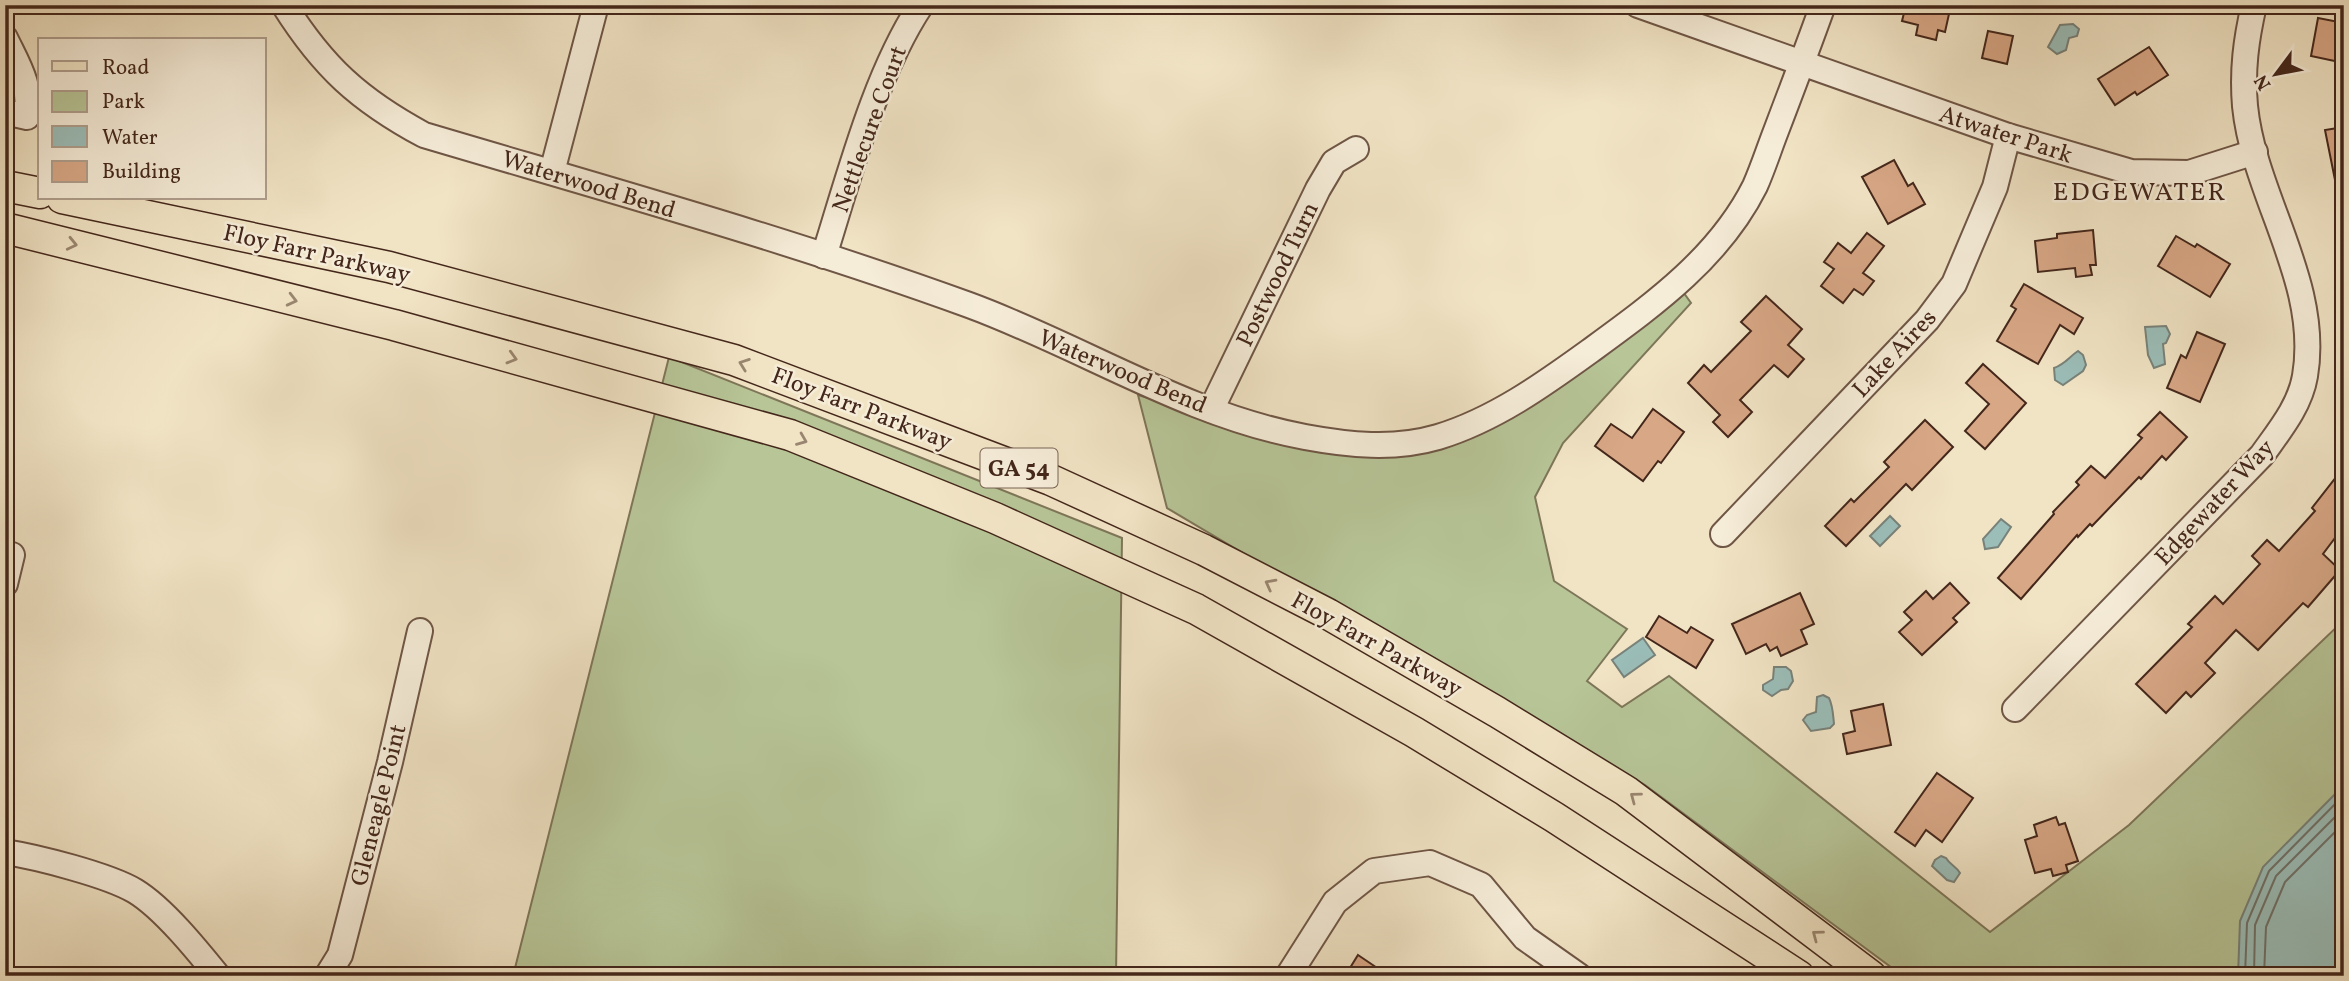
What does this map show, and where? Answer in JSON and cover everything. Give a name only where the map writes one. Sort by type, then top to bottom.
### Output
[{"type":"main road","points":[[5,186],[38,193]]},
{"type":"main road","name":"Floy Farr Parkway","points":[[71,200],[389,267],[734,360],[1051,480],[1204,550],[1328,614],[1626,790],[1871,976]]},
{"type":"main road","name":"Floy Farr Parkway","points":[[5,228],[394,325],[790,435],[995,518],[1196,609],[1414,732],[1554,817],[1799,976]]},
{"type":"street","name":"Waterwood Bend","points":[[284,5],[324,62],[370,103],[424,135],[824,256],[973,306],[1211,410],[1300,436],[1359,445],[1408,444],[1436,438],[1467,426],[1522,397],[1663,298],[1707,253],[1754,188],[1823,5]]},
{"type":"street","points":[[552,172],[596,5]]},
{"type":"street","name":"Nettlecure Court","points":[[824,256],[874,105],[898,47],[921,5]]},
{"type":"street","name":"Atwater Park","points":[[1638,5],[2008,136],[2131,172],[2189,173],[2255,152]]},
{"type":"street","name":"Edgewater Way","points":[[2015,709],[2262,455],[2291,415],[2305,379],[2309,340],[2298,278],[2255,152],[2245,107],[2244,49],[2254,5]]},
{"type":"street","points":[[5,37],[22,72],[29,96],[27,117],[5,112]]},
{"type":"street","name":"Lake Aires","points":[[1723,534],[1927,320],[1954,284],[1994,187],[2008,136]]},
{"type":"street","name":"Postwood Turn","points":[[1211,410],[1318,189],[1334,162],[1356,149]]},
{"type":"street","points":[[5,584],[12,555]]},
{"type":"street","name":"Gleneagle Point","points":[[327,976],[340,955],[420,631]]},
{"type":"street","points":[[5,852],[98,877],[135,891],[169,920],[218,976]]},
{"type":"street","points":[[1288,976],[1335,902],[1344,894],[1374,871],[1430,863],[1481,885],[1525,938],[1579,976]]},
{"type":"green space","points":[[1681,289],[1691,303],[1563,443],[1535,497],[1554,581],[1627,629],[1587,681],[1622,707],[1669,676],[1990,932],[2129,825],[2344,620],[2344,820],[2266,976],[1903,976],[1645,785],[1379,628],[1310,593],[1167,508],[1138,395],[1313,446],[1408,450],[1530,400]]},
{"type":"green space","points":[[669,357],[1122,538],[1116,976],[513,976]]},
{"type":"water","points":[[2073,24],[2079,29],[2077,36],[2069,38],[2066,50],[2057,54],[2048,47],[2060,25]]},
{"type":"water","points":[[2166,326],[2170,334],[2163,344],[2165,364],[2154,368],[2148,355],[2145,327]]},
{"type":"water","points":[[2078,351],[2083,355],[2086,365],[2083,371],[2063,385],[2055,380],[2054,368]]},
{"type":"water","points":[[1890,516],[1900,526],[1880,546],[1870,536]]},
{"type":"water","points":[[2001,519],[2011,527],[1998,547],[1985,549],[1983,539]]},
{"type":"water","points":[[1643,638],[1655,655],[1624,677],[1612,660]]},
{"type":"water","points":[[1774,667],[1786,667],[1791,671],[1793,681],[1788,689],[1772,696],[1763,690],[1763,685],[1773,679]]},
{"type":"water","points":[[1823,695],[1829,698],[1834,724],[1830,728],[1811,731],[1803,720],[1807,715],[1816,712],[1817,697]]},
{"type":"water","points":[[2344,785],[2344,976],[2238,976],[2240,921],[2263,867]]},
{"type":"water","points":[[1941,856],[1960,873],[1954,882],[1947,880],[1932,866]]},
{"type":"building","points":[[1906,5],[1951,5],[1945,32],[1938,30],[1936,40],[1916,35],[1918,25],[1902,21]]},
{"type":"building","points":[[2318,18],[2344,23],[2344,63],[2311,56]]},
{"type":"building","points":[[1988,31],[2013,36],[2007,64],[1982,58]]},
{"type":"building","points":[[2149,47],[2168,75],[2137,95],[2135,92],[2115,105],[2098,79]]},
{"type":"building","points":[[2344,127],[2344,184],[2336,185],[2325,130]]},
{"type":"building","points":[[1894,160],[1908,186],[1913,183],[1925,204],[1888,224],[1862,177]]},
{"type":"building","points":[[2093,230],[2096,265],[2090,265],[2092,275],[2076,277],[2075,268],[2038,272],[2035,241],[2057,238],[2057,234]]},
{"type":"building","points":[[1867,233],[1884,246],[1863,273],[1874,281],[1863,295],[1854,289],[1843,303],[1821,286],[1834,269],[1824,262],[1838,243],[1851,253]]},
{"type":"building","points":[[2176,236],[2195,247],[2197,244],[2230,264],[2210,297],[2158,266]]},
{"type":"building","points":[[2024,284],[2083,318],[2074,334],[2060,325],[2038,364],[1997,341],[2016,309],[2011,306]]},
{"type":"building","points":[[1766,296],[1802,329],[1788,345],[1804,359],[1788,377],[1774,365],[1740,400],[1752,412],[1728,437],[1713,422],[1720,415],[1688,383],[1704,365],[1711,372],[1751,331],[1741,322]]},
{"type":"building","points":[[2197,332],[2225,344],[2200,402],[2167,388],[2181,355],[2186,358]]},
{"type":"building","points":[[1983,364],[2026,403],[1985,449],[1965,431],[1989,404],[1966,383]]},
{"type":"building","points":[[1653,409],[1684,432],[1661,463],[1658,461],[1643,481],[1595,446],[1611,424],[1632,438]]},
{"type":"building","points":[[2160,412],[2187,437],[2166,460],[2162,456],[2141,479],[2139,477],[2092,526],[2090,524],[2078,537],[2077,535],[2021,599],[1998,578],[2079,485],[2076,482],[2091,466],[2105,478],[2142,438],[2138,435]]},
{"type":"building","points":[[1925,420],[1953,447],[1912,490],[1906,484],[1846,546],[1825,526],[1851,499],[1854,502],[1889,467],[1884,462]]},
{"type":"building","points":[[2344,467],[2344,526],[2323,554],[2340,570],[2308,607],[2303,603],[2258,650],[2236,630],[2205,663],[2215,673],[2191,697],[2186,692],[2166,713],[2136,684],[2192,627],[2188,624],[2215,596],[2223,604],[2260,564],[2252,556],[2267,540],[2279,551],[2315,511],[2312,508]]},
{"type":"building","points":[[1950,583],[1969,603],[1953,618],[1957,622],[1922,655],[1899,632],[1912,620],[1904,612],[1926,591],[1933,599]]},
{"type":"building","points":[[1800,593],[1814,624],[1801,630],[1807,644],[1781,656],[1777,647],[1770,651],[1766,644],[1746,654],[1732,624]]},
{"type":"building","points":[[1659,616],[1687,633],[1691,627],[1713,640],[1696,668],[1646,637]]},
{"type":"building","points":[[1883,704],[1891,745],[1847,754],[1843,734],[1855,731],[1851,711]]},
{"type":"building","points":[[1937,773],[1973,798],[1942,842],[1926,830],[1915,846],[1895,832]]},
{"type":"building","points":[[2056,817],[2059,825],[2065,823],[2078,861],[2066,865],[2068,872],[2053,876],[2051,869],[2035,873],[2025,840],[2037,836],[2034,825]]},
{"type":"building","points":[[1358,955],[1389,976],[1345,976]]},
{"type":"district","name":"EDGEWATER","points":[[2140,191]]}]
